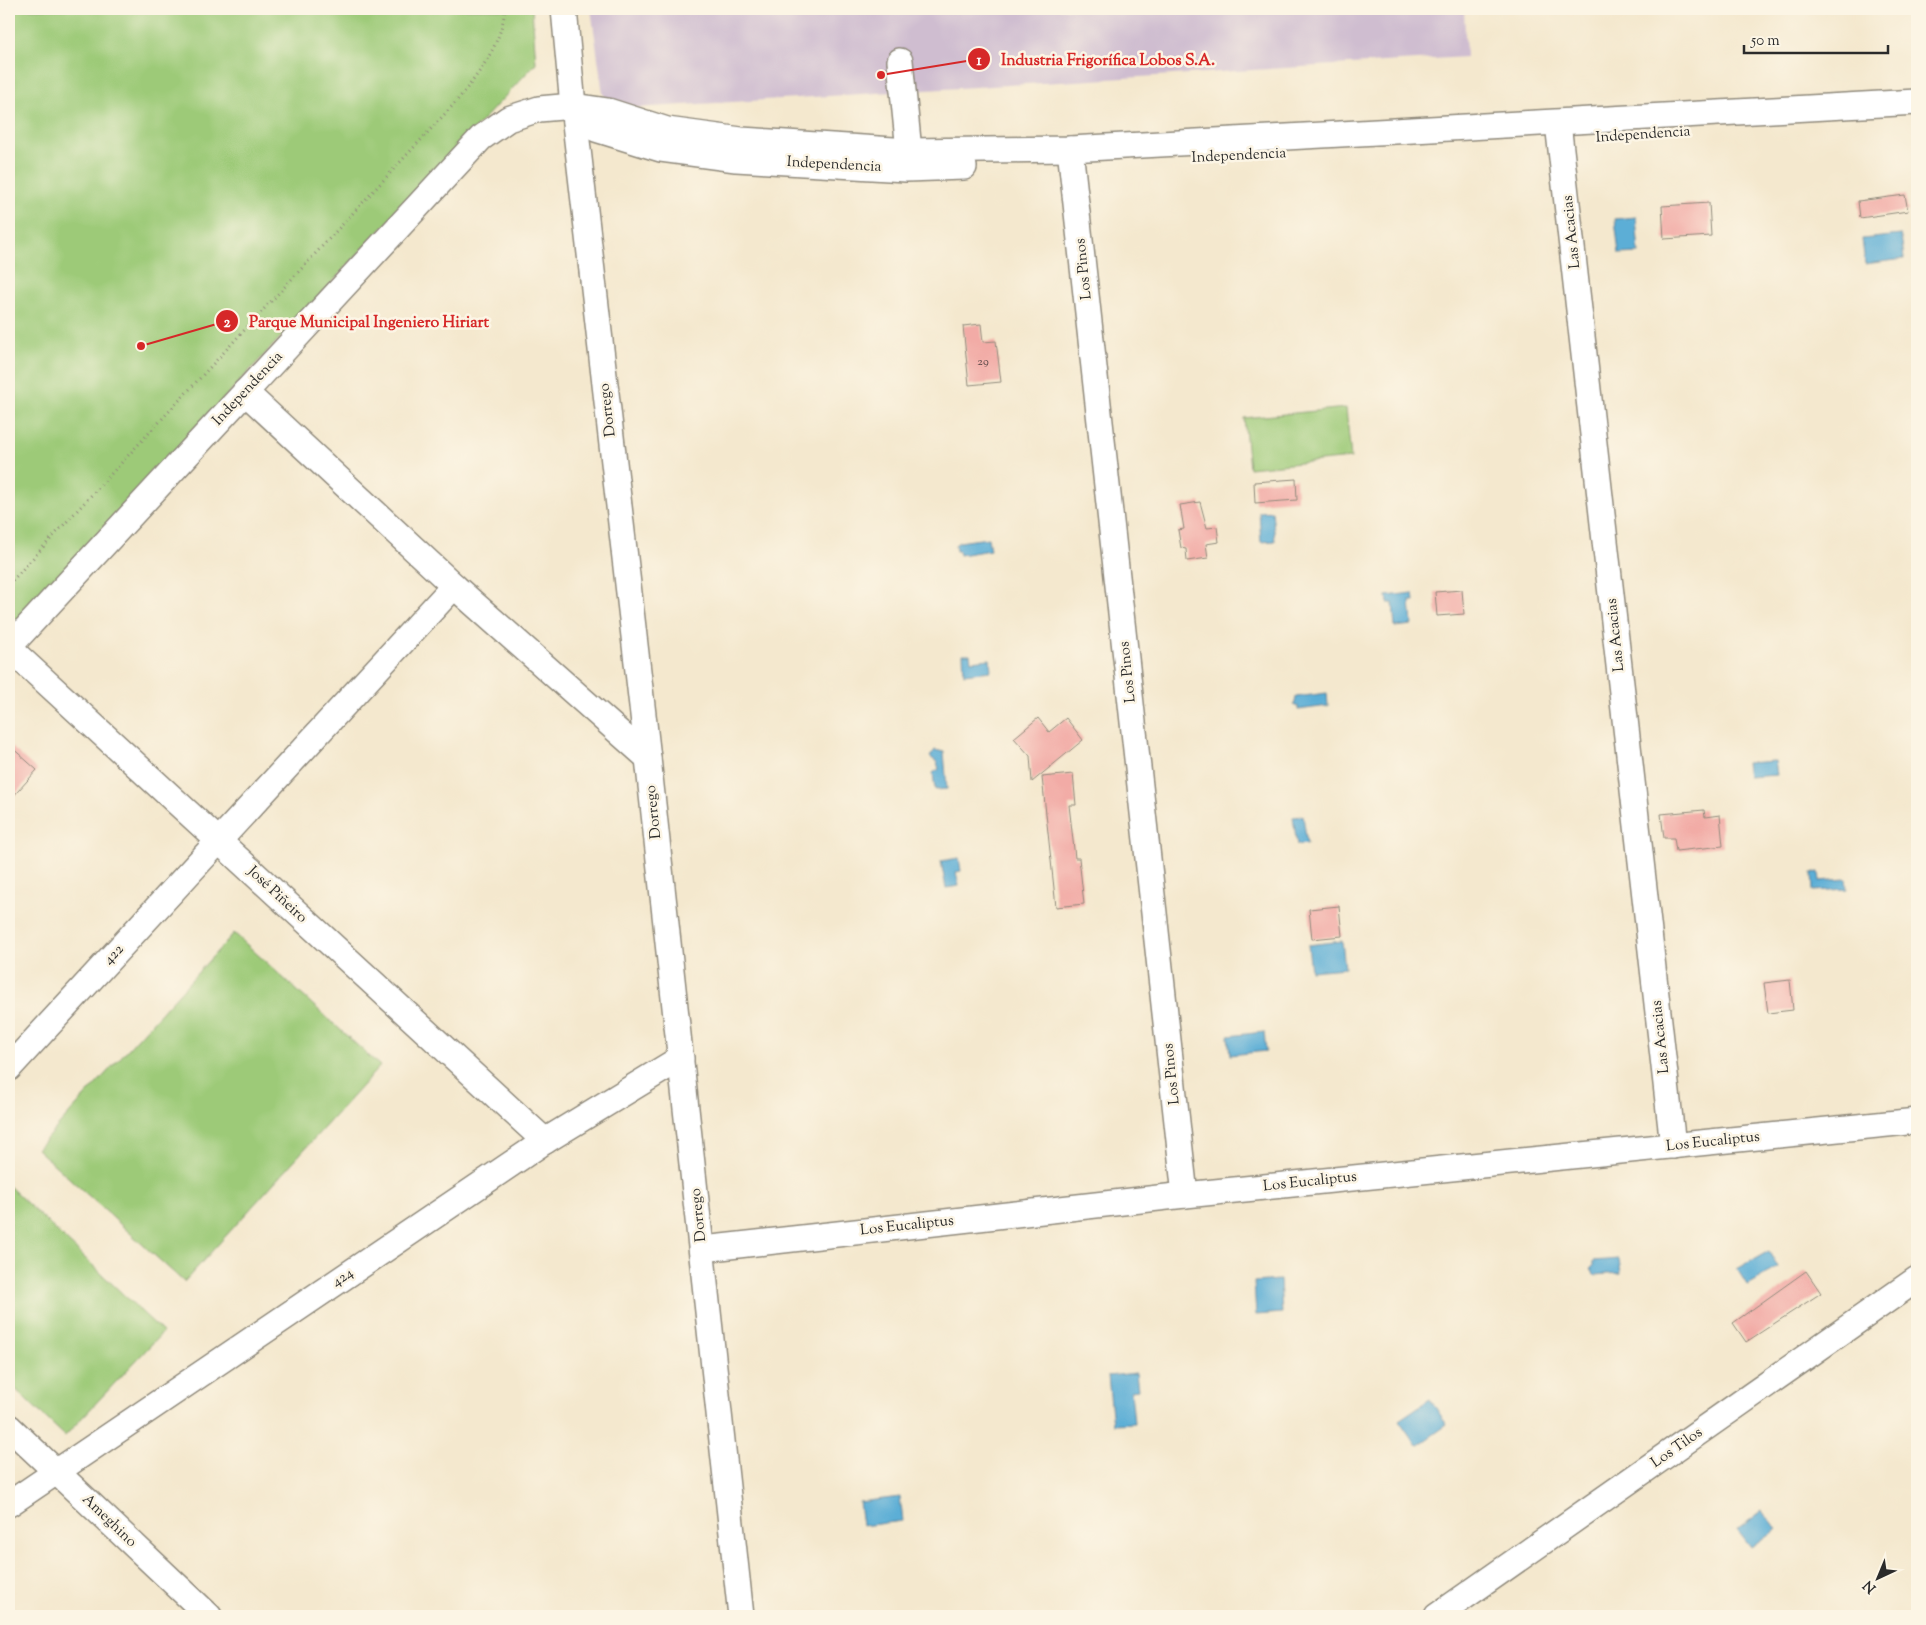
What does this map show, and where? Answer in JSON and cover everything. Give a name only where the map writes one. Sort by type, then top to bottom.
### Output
[{"type":"street","name":"Dorrego","points":[[564,9],[572,106],[703,1249],[741,1616]]},
{"type":"street","points":[[900,61],[908,160]]},
{"type":"street","name":"Independencia","points":[[1560,132],[1917,102]]},
{"type":"street","name":"Independencia","points":[[9,647],[481,138],[508,119],[539,109],[572,106],[596,129],[661,149],[736,159],[908,160],[1072,156],[1917,117]]},
{"type":"street","name":"Las Acacias","points":[[1560,132],[1673,1146]]},
{"type":"street","name":"Los Pinos","points":[[1072,156],[1185,1195]]},
{"type":"street","points":[[245,392],[454,586],[648,758]]},
{"type":"street","name":"422","points":[[13,1055],[220,842],[454,586]]},
{"type":"street","name":"José Piñeiro","points":[[9,647],[545,1141]]},
{"type":"street","name":"424","points":[[9,1504],[545,1141],[681,1058]]},
{"type":"street","name":"Los Eucaliptus","points":[[703,1249],[1185,1195],[1917,1121]]},
{"type":"street","name":"Los Tilos","points":[[1437,1616],[1917,1279]]},
{"type":"street","name":"Ameghino","points":[[9,1427],[209,1616]]},
{"type":"path","points":[[9,584],[455,104],[483,67],[503,26],[505,9]]},
{"type":"shaded area","points":[[591,9],[1464,9],[1466,57],[617,109],[603,94]]},
{"type":"green space","points":[[9,9],[532,9],[536,63],[9,629]]},
{"type":"green space","points":[[1346,408],[1351,458],[1249,468],[1244,418]]},
{"type":"green space","points":[[234,933],[380,1066],[184,1282],[37,1149]]},
{"type":"green space","points":[[9,1186],[163,1332],[65,1436],[9,1383]]},
{"type":"water","points":[[1636,217],[1639,253],[1619,254],[1615,219]]},
{"type":"water","points":[[1901,235],[1904,259],[1865,264],[1862,239]]},
{"type":"water","points":[[1272,511],[1275,541],[1261,542],[1259,512]]},
{"type":"water","points":[[988,538],[990,550],[960,555],[959,551],[956,551],[955,545],[959,542]]},
{"type":"water","points":[[1413,593],[1414,601],[1410,601],[1412,625],[1395,627],[1393,603],[1388,603],[1387,596]]},
{"type":"water","points":[[963,654],[970,654],[971,661],[990,659],[991,671],[964,674]]},
{"type":"water","points":[[1327,693],[1328,706],[1298,710],[1298,706],[1294,705],[1296,697]]},
{"type":"water","points":[[935,750],[944,752],[947,789],[935,790],[933,773],[939,769],[937,762],[930,757]]},
{"type":"water","points":[[1775,761],[1777,775],[1748,777],[1746,763]]},
{"type":"water","points":[[1303,816],[1307,844],[1297,845],[1293,817]]},
{"type":"water","points":[[959,858],[961,871],[956,872],[959,886],[946,888],[941,861]]},
{"type":"water","points":[[1819,872],[1820,881],[1846,879],[1847,889],[1813,891],[1812,873]]},
{"type":"water","points":[[1342,941],[1345,968],[1311,971],[1308,945]]},
{"type":"water","points":[[1264,1032],[1266,1051],[1230,1055],[1228,1036]]},
{"type":"water","points":[[1769,1251],[1778,1267],[1747,1285],[1737,1269]]},
{"type":"water","points":[[1619,1259],[1621,1273],[1594,1275],[1590,1268],[1593,1266],[1593,1261]]},
{"type":"water","points":[[1280,1280],[1282,1313],[1256,1315],[1254,1282]]},
{"type":"water","points":[[1136,1373],[1138,1390],[1131,1391],[1134,1423],[1113,1424],[1108,1376]]},
{"type":"water","points":[[1430,1399],[1447,1425],[1417,1446],[1399,1420]]},
{"type":"water","points":[[900,1497],[903,1521],[862,1526],[859,1502]]},
{"type":"water","points":[[1763,1510],[1777,1529],[1751,1548],[1737,1530]]},
{"type":"building","points":[[1905,195],[1908,211],[1860,218],[1858,201]]},
{"type":"building","points":[[1709,203],[1711,236],[1664,239],[1662,206]]},
{"type":"building","points":[[981,324],[983,342],[996,341],[1001,382],[969,385],[963,326]]},
{"type":"building","points":[[1296,479],[1297,500],[1255,503],[1254,482]]},
{"type":"building","points":[[1200,502],[1207,528],[1217,527],[1219,542],[1206,544],[1208,558],[1187,561],[1186,549],[1181,548],[1178,530],[1184,529],[1180,505]]},
{"type":"building","points":[[1462,590],[1464,614],[1437,616],[1435,592]]},
{"type":"building","points":[[1038,718],[1049,732],[1066,718],[1083,740],[1032,782],[1030,756],[1014,738]]},
{"type":"building","points":[[9,745],[37,770],[9,801]]},
{"type":"building","points":[[1073,774],[1076,805],[1069,805],[1075,858],[1079,858],[1084,904],[1056,907],[1042,777]]},
{"type":"building","points":[[1704,810],[1705,817],[1720,815],[1723,846],[1676,851],[1674,838],[1664,838],[1661,814]]},
{"type":"building","points":[[1339,906],[1342,936],[1312,939],[1309,909]]},
{"type":"building","points":[[1790,980],[1793,1010],[1768,1013],[1764,983]]},
{"type":"building","points":[[1806,1271],[1821,1293],[1746,1342],[1733,1323]]},
{"type":"place","name":"Industria Frigorífica Lobos S.A.","points":[[881,75]]},
{"type":"place","name":"Parque Municipal Ingeniero Hiriart","points":[[141,346]]}]
